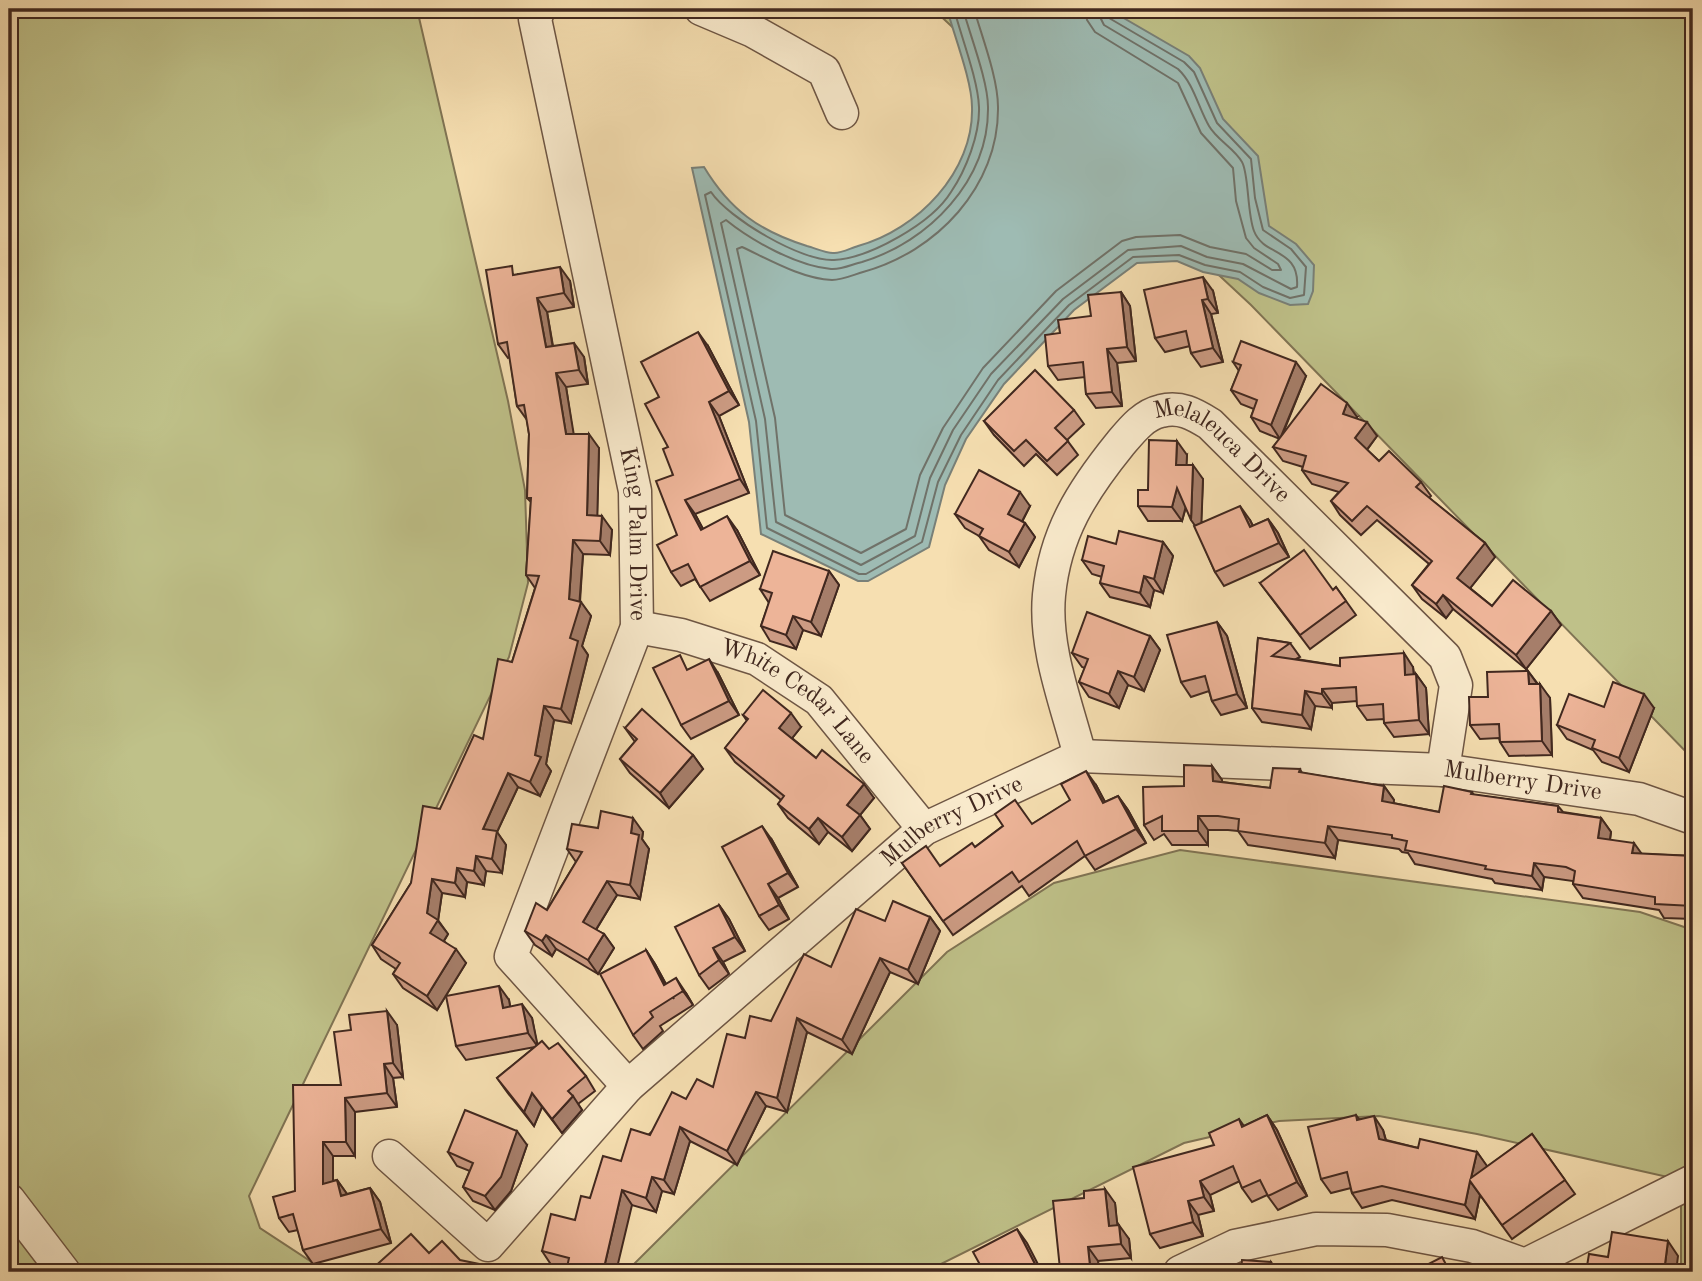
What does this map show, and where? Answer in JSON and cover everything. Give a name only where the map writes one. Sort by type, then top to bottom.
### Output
[{"type":"street","name":"King Palm Drive","points":[[539,9],[535,19],[635,491],[637,627],[511,957],[628,1086]]},
{"type":"street","points":[[701,9],[754,31],[824,71],[842,113]]},
{"type":"street","name":"Melaleuca Drive","points":[[1080,756],[1049,637],[1049,596],[1058,546],[1085,487],[1138,423],[1159,411],[1185,410],[1210,424],[1445,657],[1456,685],[1443,769]]},
{"type":"street","name":"White Cedar Lane","points":[[637,627],[681,635],[757,659],[819,699],[924,829]]},
{"type":"street","name":"Mulberry Drive","points":[[389,1156],[488,1245],[628,1086],[924,829],[1080,756],[1443,769],[1639,799],[1693,818]]},
{"type":"street","points":[[1180,1272],[1235,1246],[1316,1228],[1387,1230],[1472,1246],[1525,1268],[1693,1181]]},
{"type":"street","points":[[9,1200],[64,1272]]},
{"type":"green space","points":[[9,9],[417,9],[508,401],[525,490],[528,583],[509,657],[249,1196],[260,1228],[327,1272],[9,1272],[9,984],[18,981],[9,885]]},
{"type":"green space","points":[[933,9],[1693,9],[1693,759],[1251,305]]},
{"type":"green space","points":[[1180,850],[1640,912],[1693,930],[1693,1170],[1672,1178],[1477,1134],[1379,1116],[1279,1121],[1184,1143],[925,1272],[626,1272],[947,952],[1054,883]]},
{"type":"green space","points":[[1693,1197],[1693,1272],[1681,1272],[1681,1202]]},
{"type":"water","points":[[947,9],[1108,9],[1189,56],[1200,68],[1223,119],[1258,156],[1269,226],[1296,244],[1314,265],[1313,291],[1308,304],[1290,305],[1259,293],[1238,279],[1203,272],[1177,261],[1137,263],[1074,310],[1004,384],[966,439],[945,485],[929,547],[868,581],[858,581],[761,534],[749,422],[692,168],[704,167],[735,207],[760,226],[790,240],[830,253],[842,252],[901,227],[938,195],[963,154],[970,131],[972,107],[969,84]]},
{"type":"building","points":[[512,266],[513,275],[560,267],[564,293],[537,298],[546,347],[574,343],[579,370],[556,373],[566,434],[589,434],[587,515],[602,516],[600,541],[573,540],[569,599],[581,602],[570,638],[578,641],[561,709],[544,706],[535,755],[541,757],[530,782],[508,773],[483,829],[497,831],[492,859],[476,856],[474,871],[457,868],[455,883],[432,879],[427,913],[438,920],[430,933],[456,949],[427,996],[393,974],[400,963],[372,945],[411,883],[423,806],[440,809],[474,735],[483,739],[498,659],[512,662],[539,576],[526,575],[531,498],[527,498],[529,434],[524,405],[517,406],[507,342],[498,344],[486,270]]},
{"type":"building","points":[[1203,277],[1208,299],[1202,300],[1213,348],[1191,353],[1186,331],[1155,338],[1144,290]]},
{"type":"building","points":[[1121,292],[1127,347],[1107,349],[1112,392],[1086,394],[1083,362],[1048,366],[1045,335],[1060,333],[1058,320],[1091,316],[1088,295]]},
{"type":"building","points":[[698,332],[729,391],[709,402],[740,479],[685,500],[701,530],[727,516],[750,561],[700,587],[688,564],[671,572],[657,545],[677,535],[656,481],[673,475],[663,449],[668,447],[645,404],[659,397],[641,362]]},
{"type":"building","points":[[1241,341],[1296,362],[1271,425],[1251,417],[1257,400],[1231,390],[1241,365],[1233,362]]},
{"type":"building","points":[[1035,370],[1074,410],[1055,428],[1068,441],[1047,461],[1026,440],[1014,451],[984,421]]},
{"type":"building","points":[[1321,384],[1347,403],[1343,414],[1367,422],[1355,438],[1379,461],[1389,451],[1421,482],[1416,487],[1485,543],[1457,578],[1492,606],[1513,580],[1551,611],[1516,655],[1443,595],[1436,604],[1412,585],[1432,561],[1367,506],[1352,521],[1331,501],[1348,483],[1302,470],[1306,456],[1273,447]]},
{"type":"building","points":[[1149,440],[1177,441],[1176,465],[1193,465],[1191,520],[1177,488],[1172,507],[1138,506],[1138,490],[1148,490]]},
{"type":"building","points":[[979,470],[1020,492],[1008,514],[1025,523],[1009,552],[979,536],[983,529],[955,514]]},
{"type":"building","points":[[1240,506],[1250,527],[1268,519],[1279,543],[1215,572],[1194,526]]},
{"type":"building","points":[[1119,531],[1163,542],[1154,579],[1144,576],[1140,593],[1100,583],[1104,566],[1082,560],[1088,536],[1116,544]]},
{"type":"building","points":[[1304,550],[1333,590],[1336,587],[1346,601],[1300,635],[1260,583]]},
{"type":"building","points":[[773,551],[829,571],[811,622],[793,616],[786,635],[761,626],[772,593],[760,589]]},
{"type":"building","points":[[1087,612],[1150,636],[1134,677],[1118,671],[1109,694],[1079,682],[1088,659],[1072,653]]},
{"type":"building","points":[[1217,622],[1237,694],[1212,701],[1205,676],[1181,682],[1167,635]]},
{"type":"building","points":[[1258,638],[1290,643],[1272,656],[1340,666],[1340,658],[1404,653],[1405,675],[1416,674],[1419,720],[1384,723],[1383,704],[1357,706],[1356,687],[1322,689],[1322,694],[1305,691],[1302,715],[1252,708]]},
{"type":"building","points":[[680,655],[687,670],[709,659],[729,701],[681,725],[653,668]]},
{"type":"building","points":[[1528,671],[1529,684],[1540,684],[1542,741],[1500,742],[1499,724],[1470,725],[1469,697],[1488,697],[1487,672]]},
{"type":"building","points":[[1613,682],[1644,694],[1619,758],[1592,748],[1595,740],[1557,725],[1569,694],[1604,707]]},
{"type":"building","points":[[763,690],[791,713],[779,728],[816,758],[822,750],[864,784],[847,805],[860,815],[842,837],[818,818],[809,829],[778,804],[784,796],[725,748],[748,719],[743,715]]},
{"type":"building","points":[[642,709],[693,755],[660,793],[620,759],[637,739],[625,728]]},
{"type":"building","points":[[1184,765],[1212,766],[1213,781],[1270,788],[1273,768],[1300,769],[1299,772],[1384,786],[1382,801],[1439,812],[1444,786],[1472,792],[1471,794],[1558,806],[1558,812],[1601,818],[1598,838],[1634,843],[1632,853],[1693,856],[1693,906],[1655,904],[1655,897],[1573,884],[1575,871],[1566,867],[1534,863],[1532,876],[1485,869],[1486,866],[1405,850],[1407,841],[1392,838],[1392,835],[1328,826],[1325,843],[1238,831],[1239,819],[1218,816],[1198,816],[1198,831],[1162,831],[1162,816],[1144,825],[1143,787],[1184,786]]},
{"type":"building","points":[[1086,771],[1103,803],[1118,796],[1136,829],[1085,856],[1077,841],[1019,882],[1012,872],[943,921],[902,863],[926,846],[940,866],[972,843],[975,847],[1003,826],[995,814],[1015,800],[1032,824],[1070,800],[1061,784]]},
{"type":"building","points":[[601,811],[633,818],[631,833],[639,835],[630,885],[607,881],[583,922],[604,934],[588,960],[546,935],[542,941],[525,931],[536,903],[547,910],[582,852],[567,849],[572,824],[598,828]]},
{"type":"building","points":[[762,826],[788,873],[768,884],[779,905],[759,916],[722,847]]},
{"type":"building","points":[[893,901],[930,917],[908,970],[880,958],[842,1040],[797,1018],[777,1098],[756,1092],[727,1151],[680,1127],[664,1180],[652,1177],[646,1198],[622,1190],[603,1272],[566,1272],[569,1258],[542,1251],[551,1214],[575,1220],[581,1196],[590,1198],[603,1156],[621,1161],[631,1129],[650,1135],[672,1092],[686,1099],[697,1079],[713,1087],[727,1034],[745,1038],[750,1016],[771,1021],[804,954],[831,967],[856,909],[885,921]]},
{"type":"building","points":[[719,905],[735,937],[713,948],[719,960],[699,975],[675,927]]},
{"type":"building","points":[[646,950],[664,985],[676,978],[683,991],[650,1012],[653,1017],[633,1035],[600,974]]},
{"type":"building","points":[[499,986],[503,1008],[522,1004],[528,1033],[456,1046],[446,996]]},
{"type":"building","points":[[387,1011],[393,1063],[384,1064],[387,1093],[345,1098],[346,1142],[323,1142],[323,1184],[337,1180],[341,1196],[370,1188],[381,1229],[303,1250],[293,1214],[279,1218],[273,1197],[295,1191],[293,1085],[341,1085],[334,1032],[351,1030],[349,1015]]},
{"type":"building","points":[[542,1041],[549,1049],[558,1043],[586,1076],[568,1091],[573,1096],[552,1119],[532,1093],[524,1112],[497,1078]]},
{"type":"building","points":[[465,1110],[517,1131],[501,1177],[485,1196],[463,1187],[473,1163],[448,1152]]},
{"type":"building","points":[[1267,1115],[1297,1182],[1268,1196],[1260,1180],[1242,1188],[1233,1166],[1200,1181],[1204,1197],[1188,1201],[1193,1222],[1150,1234],[1133,1167],[1214,1145],[1209,1133],[1239,1119],[1242,1127]]},
{"type":"building","points":[[1356,1115],[1357,1120],[1374,1116],[1379,1139],[1418,1148],[1420,1139],[1477,1152],[1471,1178],[1532,1134],[1565,1180],[1502,1225],[1470,1181],[1465,1205],[1382,1186],[1352,1193],[1347,1172],[1321,1179],[1308,1127]]},
{"type":"building","points":[[1105,1189],[1109,1226],[1119,1225],[1121,1244],[1088,1247],[1090,1266],[1060,1269],[1053,1201],[1084,1198],[1084,1191]]},
{"type":"building","points":[[1017,1229],[1039,1272],[984,1272],[973,1252]]},
{"type":"building","points":[[1612,1232],[1668,1241],[1664,1272],[1586,1272],[1589,1254],[1608,1257]]},
{"type":"building","points":[[411,1234],[429,1253],[442,1241],[460,1260],[499,1268],[498,1272],[375,1272],[372,1269]]},
{"type":"building","points":[[1442,1257],[1450,1272],[1413,1272]]},
{"type":"building","points":[[1242,1260],[1271,1262],[1270,1272],[1241,1272]]}]
